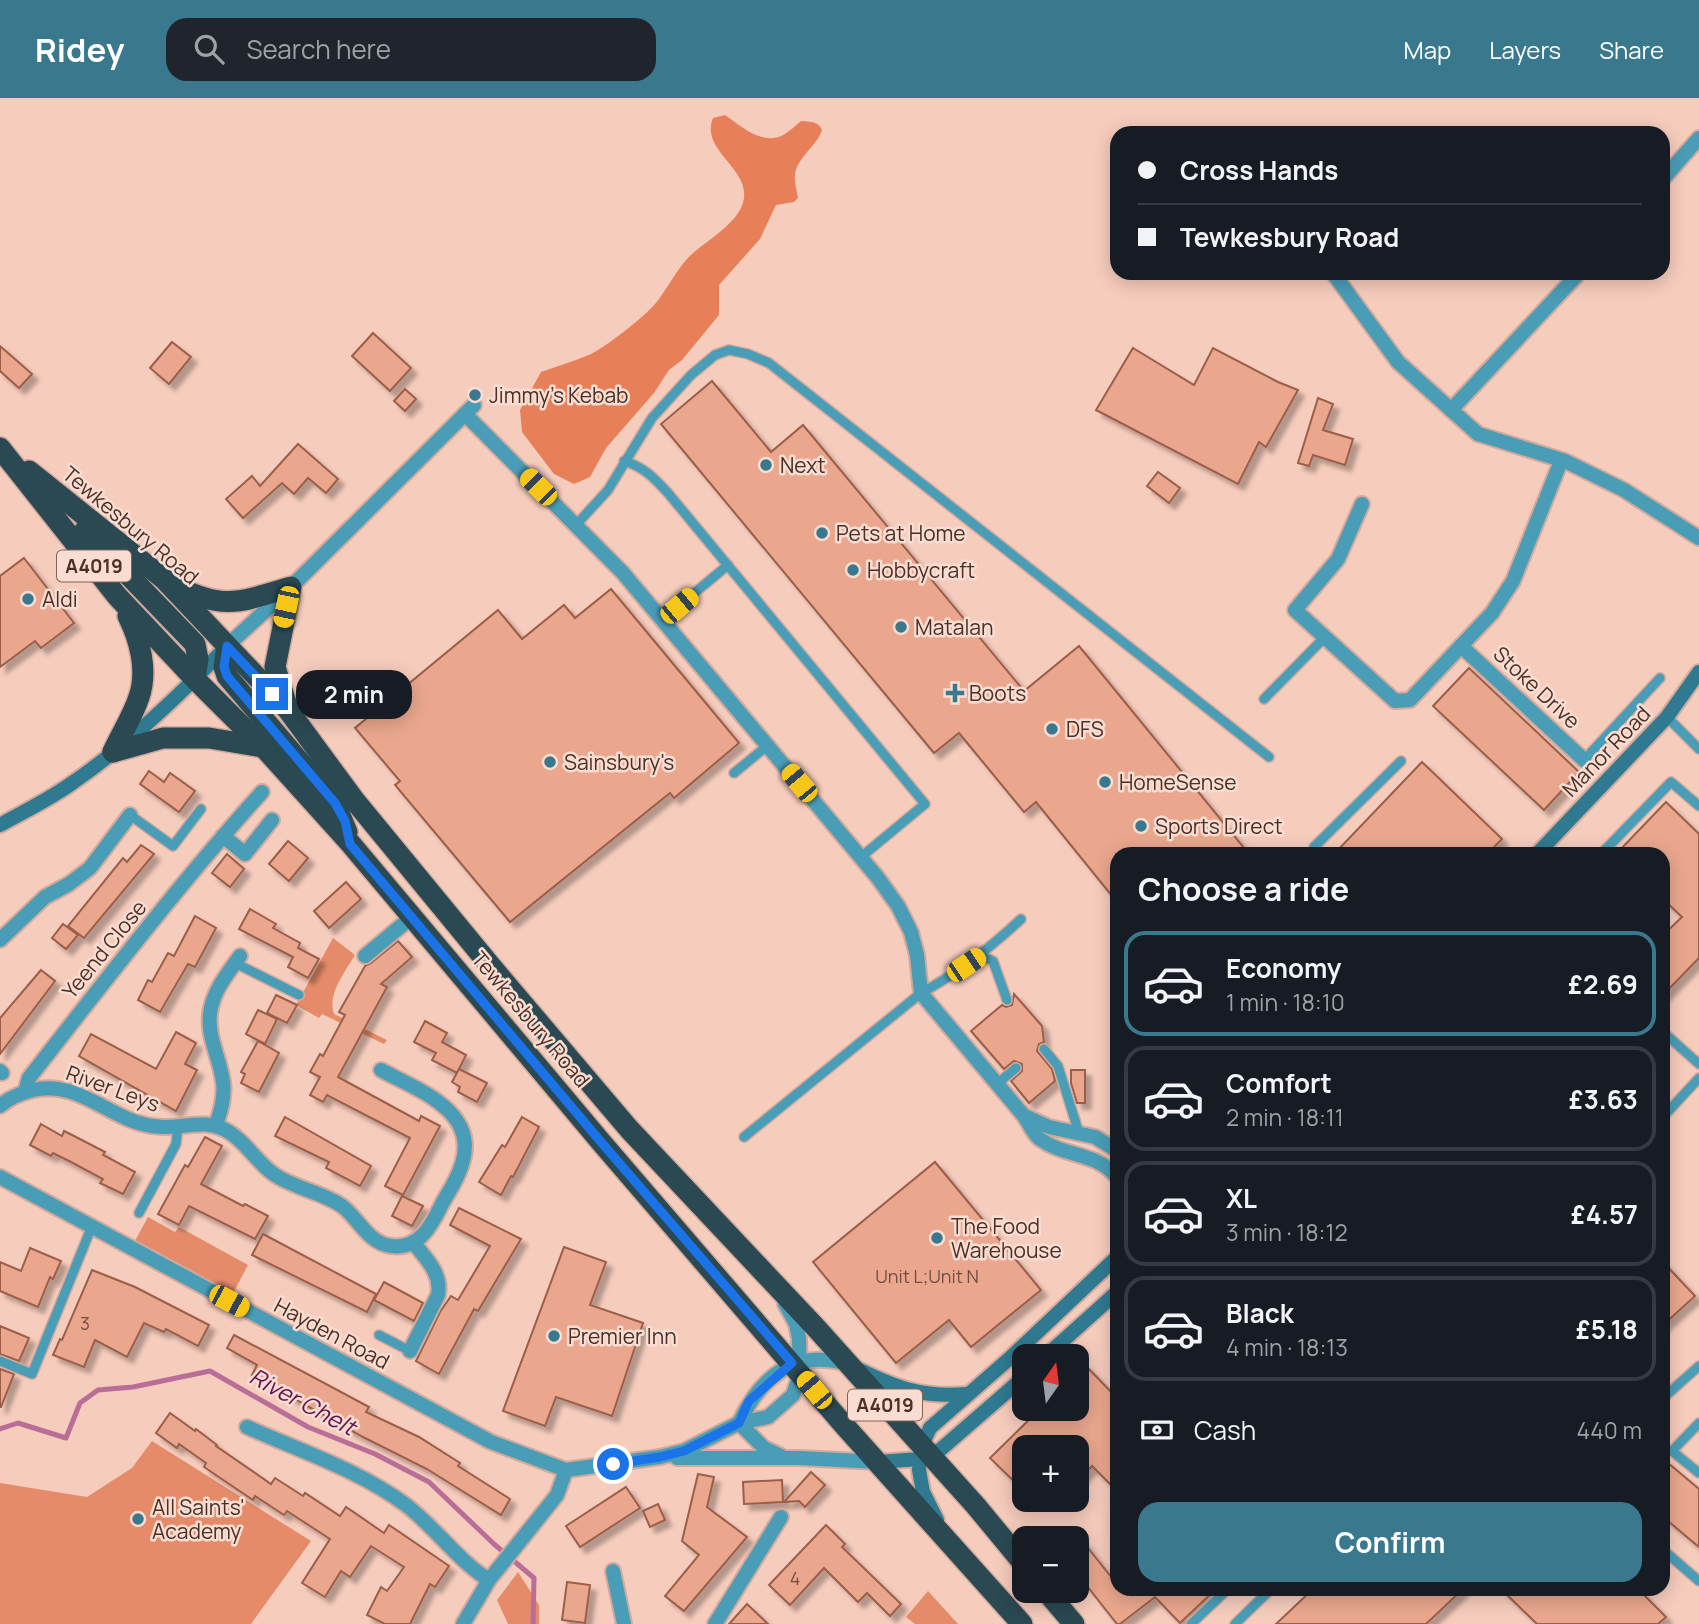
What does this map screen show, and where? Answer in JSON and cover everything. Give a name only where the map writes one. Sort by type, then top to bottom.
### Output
[{"type":"highway","name":"Tewkesbury Road","points":[[0,448],[164,579],[288,710],[355,801],[629,1129],[772,1280],[1012,1551]]},
{"type":"highway","name":"Tewkesbury Road","points":[[0,448],[117,596],[263,747],[350,844],[601,1142],[945,1537],[1006,1615],[1022,1624]]},
{"type":"highway","points":[[79,511],[80,522],[86,532],[195,644],[198,659],[195,679]]},
{"type":"highway","points":[[164,579],[200,598],[221,603],[246,600],[291,587],[275,667],[288,710]]},
{"type":"highway","points":[[113,752],[140,696],[142,670],[138,636],[117,596]]},
{"type":"highway","points":[[227,646],[224,667],[227,676],[335,803],[345,821],[350,844]]},
{"type":"highway","points":[[113,752],[163,738],[209,738],[263,747]]},
{"type":"highway","points":[[1056,1603],[1074,1624]]},
{"type":"street","points":[[1670,171],[1699,138]]},
{"type":"street","points":[[1338,280],[1398,362],[1478,434],[1561,461],[1624,490],[1699,538]]},
{"type":"street","points":[[1451,410],[1572,280]]},
{"type":"street","points":[[0,825],[75,782],[113,752],[195,679],[470,410],[663,619],[861,858],[898,906],[911,932],[917,955],[921,993],[1024,1116],[1038,1137],[1063,1150],[1093,1158],[1110,1170]]},
{"type":"street","points":[[1362,504],[1338,559],[1295,610],[1395,701],[1410,700],[1492,613],[1513,581],[1561,461]]},
{"type":"street","name":"Stoke Drive","points":[[1461,646],[1584,760]]},
{"type":"street","name":"Manor Road","points":[[1544,847],[1667,718],[1699,672]]},
{"type":"street","name":"Yeend Close","points":[[25,1092],[29,1078],[223,836],[262,792]]},
{"type":"street","points":[[0,940],[45,897],[90,868],[130,815]]},
{"type":"street","points":[[223,836],[244,853],[272,820]]},
{"type":"street","points":[[365,956],[413,916]]},
{"type":"street","points":[[238,960],[214,997],[209,1020],[223,1080],[224,1096],[216,1125],[238,1137],[274,1174],[344,1207],[374,1239],[391,1246],[421,1238],[432,1224],[459,1173],[463,1162],[464,1139],[456,1118],[440,1102],[381,1070]]},
{"type":"street","name":"River Leys","points":[[0,1106],[25,1092],[63,1089],[143,1125],[216,1125]]},
{"type":"street","points":[[1024,1116],[1049,1127],[1095,1138],[1110,1147]]},
{"type":"street","name":"Hayden Road","points":[[0,1177],[491,1442],[566,1469],[660,1457],[684,1451],[739,1423],[768,1418],[793,1395],[798,1366]]},
{"type":"street","points":[[410,1351],[440,1287],[436,1272],[413,1242]]},
{"type":"street","points":[[945,1537],[920,1482],[924,1453],[934,1423],[1010,1358],[1110,1264]]},
{"type":"street","points":[[772,1280],[796,1324],[798,1366]]},
{"type":"street","points":[[1059,1344],[1110,1298]]},
{"type":"street","points":[[787,1458],[764,1448],[739,1423],[749,1401],[798,1366],[821,1359],[849,1365],[915,1393],[941,1396],[967,1394]]},
{"type":"street","points":[[878,1462],[924,1453],[951,1441],[1012,1388]]},
{"type":"street","points":[[247,1427],[380,1488],[407,1506],[469,1567],[493,1575]]},
{"type":"street","name":"Hayden Road","points":[[660,1457],[878,1462]]},
{"type":"street","points":[[468,1622],[493,1575],[557,1495],[566,1469]]},
{"type":"street","points":[[715,1624],[781,1517]]},
{"type":"street","points":[[613,1571],[624,1624]]},
{"type":"lane","points":[[576,525],[608,489],[652,418],[691,375],[715,355],[729,350],[748,354],[769,363],[1269,757]]},
{"type":"lane","points":[[624,461],[648,472],[668,493],[925,803],[861,858]]},
{"type":"lane","points":[[663,619],[728,565]]},
{"type":"lane","points":[[1264,699],[1325,637]]},
{"type":"lane","points":[[1584,760],[1660,678]]},
{"type":"lane","points":[[1667,718],[1699,749]]},
{"type":"lane","points":[[734,773],[767,746]]},
{"type":"lane","points":[[1314,847],[1401,761]]},
{"type":"lane","points":[[1608,847],[1671,782],[1699,806]]},
{"type":"lane","points":[[130,815],[173,846],[201,809]]},
{"type":"lane","points":[[744,1137],[921,993],[944,981],[980,955],[1021,919]]},
{"type":"lane","points":[[980,955],[993,961],[1007,1000]]},
{"type":"lane","points":[[238,960],[299,995]]},
{"type":"lane","points":[[1670,1038],[1699,1065]]},
{"type":"lane","points":[[1044,1049],[1058,1066],[1079,1133]]},
{"type":"lane","points":[[997,1084],[1016,1068]]},
{"type":"lane","points":[[1670,1109],[1699,1078]]},
{"type":"lane","points":[[139,1213],[176,1144],[178,1126]]},
{"type":"lane","points":[[0,1360],[32,1374],[92,1226]]},
{"type":"lane","points":[[379,1335],[410,1351]]},
{"type":"lane","points":[[1670,1392],[1699,1366]]},
{"type":"lane","points":[[1699,1423],[1672,1451],[1699,1473]]},
{"type":"lane","points":[[1670,1556],[1699,1581]]},
{"type":"lane","points":[[1191,1624],[1221,1596]]},
{"type":"lane","points":[[1235,1624],[1264,1596]]},
{"type":"shaded area","points":[[725,115],[752,133],[767,138],[783,135],[801,121],[814,122],[820,127],[822,130],[819,136],[803,157],[795,175],[798,198],[794,202],[776,205],[760,239],[719,285],[719,315],[682,360],[669,370],[654,393],[606,448],[590,477],[574,484],[554,474],[522,432],[520,410],[541,372],[591,354],[642,317],[663,294],[686,260],[736,216],[744,198],[743,187],[713,140],[711,129],[713,118]]},
{"type":"shaded area","points":[[333,938],[355,955],[335,991],[332,1006],[334,1014],[387,1040],[384,1044],[322,1014],[319,1018],[296,1005]]},
{"type":"shaded area","points":[[148,1217],[175,1232],[179,1227],[248,1265],[229,1301],[131,1248]]},
{"type":"shaded area","name":"All Saints' Academy","points":[[152,1441],[311,1541],[251,1624],[0,1624],[0,1483],[87,1497],[132,1468]]},
{"type":"shaded area","points":[[518,1572],[539,1605],[539,1624],[508,1624],[497,1600]]},
{"type":"shaded area","points":[[928,1591],[958,1624],[915,1624],[906,1617]]},
{"type":"building","points":[[373,333],[411,368],[390,391],[352,356]]},
{"type":"building","points":[[172,342],[191,357],[169,384],[150,368]]},
{"type":"building","points":[[0,346],[32,374],[19,388],[0,371]]},
{"type":"building","points":[[1133,348],[1194,385],[1213,348],[1298,390],[1266,447],[1259,442],[1238,484],[1096,410]]},
{"type":"building","points":[[712,381],[771,452],[803,425],[1024,691],[1079,646],[1243,847],[1110,847],[1110,894],[1036,802],[1024,812],[959,733],[934,753],[661,424]]},
{"type":"building","points":[[405,389],[416,399],[405,411],[394,401]]},
{"type":"building","points":[[1318,398],[1333,404],[1323,430],[1353,439],[1345,465],[1313,455],[1309,466],[1298,463]]},
{"type":"building","points":[[298,444],[338,479],[326,493],[308,478],[294,494],[282,483],[243,518],[226,499],[252,476],[260,486]]},
{"type":"building","points":[[1158,472],[1180,488],[1169,503],[1147,486]]},
{"type":"building","name":"Aldi","points":[[24,558],[74,623],[41,648],[35,641],[0,667],[0,576]]},
{"type":"building","name":"Sainsbury's","points":[[611,589],[739,743],[674,798],[670,793],[510,922],[395,785],[400,781],[355,728],[498,610],[522,639],[564,605],[575,618]]},
{"type":"building","points":[[1469,668],[1579,772],[1544,810],[1433,706]]},
{"type":"building","points":[[1422,762],[1502,839],[1494,847],[1341,847]]},
{"type":"building","points":[[149,771],[164,782],[170,773],[195,791],[179,812],[140,784]]},
{"type":"building","points":[[1666,802],[1699,834],[1699,958],[1670,988],[1670,928],[1682,917],[1670,906],[1670,847],[1623,847]]},
{"type":"building","points":[[288,841],[308,858],[289,881],[269,864]]},
{"type":"building","points":[[141,845],[154,854],[84,938],[68,926],[123,858],[127,862]]},
{"type":"building","points":[[227,854],[244,869],[230,887],[212,873]]},
{"type":"building","points":[[346,882],[361,899],[329,928],[314,911]]},
{"type":"building","points":[[250,909],[276,924],[273,928],[300,943],[298,948],[319,959],[308,978],[288,967],[293,957],[239,929]]},
{"type":"building","points":[[195,916],[216,928],[195,967],[188,964],[160,1012],[138,1000],[148,980],[152,982],[168,953],[174,956]]},
{"type":"building","points":[[63,924],[78,935],[66,949],[52,938]]},
{"type":"building","points":[[398,941],[412,957],[381,984],[387,987],[338,1077],[419,1121],[421,1116],[440,1126],[403,1195],[385,1186],[410,1138],[327,1095],[323,1102],[310,1095],[320,1077],[310,1072],[320,1054],[323,1056],[345,1015],[339,1012],[365,966]]},
{"type":"building","points":[[41,970],[55,981],[0,1054],[0,1018]]},
{"type":"building","points":[[1014,994],[1042,1026],[1044,1042],[1039,1044],[1037,1051],[1052,1069],[1055,1081],[1029,1103],[1011,1081],[1022,1071],[1022,1064],[1014,1061],[1004,1069],[971,1031],[1002,1005],[1012,1005]]},
{"type":"building","points":[[276,995],[297,1005],[287,1023],[267,1013]]},
{"type":"building","points":[[258,1010],[277,1019],[265,1044],[246,1034]]},
{"type":"building","points":[[425,1021],[447,1033],[442,1042],[466,1055],[457,1073],[432,1060],[436,1053],[414,1042]]},
{"type":"building","points":[[176,1032],[196,1043],[185,1064],[197,1070],[176,1111],[79,1056],[91,1034],[156,1069]]},
{"type":"building","points":[[258,1041],[279,1053],[259,1092],[241,1083],[245,1074],[241,1072]]},
{"type":"building","points":[[459,1069],[487,1083],[477,1102],[458,1092],[460,1087],[452,1082]]},
{"type":"building","points":[[1071,1070],[1085,1070],[1085,1103],[1077,1103],[1071,1083]]},
{"type":"building","points":[[285,1117],[371,1166],[360,1186],[326,1168],[329,1162],[275,1136]]},
{"type":"building","points":[[522,1117],[539,1127],[501,1195],[479,1182],[502,1145],[505,1147]]},
{"type":"building","points":[[41,1124],[62,1136],[64,1131],[74,1136],[135,1172],[123,1194],[100,1183],[103,1179],[73,1163],[30,1145]]},
{"type":"building","points":[[205,1137],[222,1146],[201,1184],[268,1216],[255,1239],[189,1206],[179,1225],[158,1214],[185,1165],[188,1167]]},
{"type":"building","points":[[935,1162],[1041,1290],[971,1347],[949,1320],[896,1363],[813,1262]]},
{"type":"building","points":[[402,1196],[423,1206],[412,1226],[392,1216]]},
{"type":"building","points":[[459,1208],[521,1239],[478,1311],[474,1309],[439,1374],[416,1361],[440,1312],[451,1296],[458,1300],[490,1246],[450,1225]]},
{"type":"building","points":[[263,1234],[376,1294],[367,1312],[252,1255]]},
{"type":"building","points":[[564,1247],[606,1262],[590,1305],[643,1323],[612,1416],[556,1397],[545,1426],[503,1411]]},
{"type":"building","points":[[30,1248],[61,1261],[53,1279],[50,1277],[38,1307],[0,1291],[0,1262],[21,1271]]},
{"type":"building","points":[[1670,1269],[1695,1296],[1670,1319]]},
{"type":"building","points":[[92,1270],[135,1287],[209,1325],[198,1346],[166,1329],[164,1332],[144,1323],[127,1357],[95,1340],[84,1367],[53,1355]]},
{"type":"building","points":[[384,1282],[423,1303],[414,1321],[374,1300]]},
{"type":"building","points":[[0,1326],[29,1338],[19,1361],[0,1354]]},
{"type":"building","points":[[234,1335],[369,1407],[366,1412],[419,1437],[460,1463],[458,1466],[510,1499],[501,1515],[427,1469],[252,1375],[257,1365],[227,1348]]},
{"type":"building","points":[[0,1369],[14,1374],[1,1407],[0,1407]]},
{"type":"building","points":[[1089,1369],[1110,1391],[1110,1484],[1092,1466],[1089,1469],[1089,1435],[1013,1435],[1028,1421],[1089,1421]]},
{"type":"building","points":[[170,1413],[271,1484],[275,1478],[303,1496],[305,1493],[340,1516],[346,1507],[384,1533],[389,1525],[449,1566],[435,1587],[430,1584],[410,1624],[385,1624],[367,1615],[381,1587],[387,1591],[404,1567],[371,1546],[350,1577],[341,1571],[325,1597],[302,1583],[330,1539],[287,1511],[284,1515],[255,1496],[253,1500],[204,1467],[206,1463],[179,1444],[177,1448],[156,1433]]},
{"type":"building","points":[[1012,1436],[1012,1479],[990,1458]]},
{"type":"building","points":[[1670,1465],[1699,1489],[1699,1547],[1670,1523]]},
{"type":"building","points":[[811,1472],[825,1485],[805,1507],[799,1501],[784,1502]]},
{"type":"building","points":[[698,1474],[714,1477],[707,1507],[747,1537],[684,1611],[665,1596],[699,1555],[682,1541]]},
{"type":"building","points":[[782,1480],[783,1502],[744,1504],[743,1482]]},
{"type":"building","points":[[626,1487],[640,1508],[580,1547],[566,1526]]},
{"type":"building","points":[[658,1504],[665,1520],[650,1527],[643,1511]]},
{"type":"building","points":[[826,1525],[845,1544],[842,1547],[901,1604],[890,1616],[867,1593],[858,1602],[824,1568],[790,1605],[769,1585]]},
{"type":"building","points":[[1089,1549],[1110,1576],[1110,1596],[1209,1596],[1180,1623],[1155,1597],[1117,1624],[1089,1588]]},
{"type":"building","points":[[567,1582],[590,1585],[585,1623],[562,1620]]},
{"type":"building","points":[[1306,1596],[1456,1596],[1426,1624],[1276,1624]]},
{"type":"building","points":[[1508,1596],[1645,1596],[1666,1617],[1658,1624],[1537,1624]]},
{"type":"building","points":[[747,1604],[768,1624],[729,1624]]},
{"type":"waterway","name":"River Chelt","points":[[0,1429],[18,1423],[66,1438],[80,1403],[98,1390],[133,1387],[210,1371],[308,1427],[375,1454],[429,1482],[534,1578],[533,1624]]},
{"type":"place","name":"Jimmy's Kebab","points":[[475,395]]},
{"type":"place","name":"Next","points":[[766,465]]},
{"type":"place","name":"Pets at Home","points":[[822,533]]},
{"type":"place","name":"Hobbycraft","points":[[853,570]]},
{"type":"place","name":"Aldi","points":[[28,599]]},
{"type":"place","name":"Matalan","points":[[901,627]]},
{"type":"place","name":"Boots","points":[[955,693]]},
{"type":"place","name":"DFS","points":[[1052,729]]},
{"type":"place","name":"Sainsbury's","points":[[550,762]]},
{"type":"place","name":"HomeSense","points":[[1105,782]]},
{"type":"place","name":"Sports Direct","points":[[1141,826]]},
{"type":"place","name":"The Food Warehouse","points":[[937,1238]]},
{"type":"place","name":"Premier Inn","points":[[554,1336]]},
{"type":"place","name":"All Saints' Academy","points":[[138,1519]]},
{"type":"route","points":[[272,694],[227,646],[224,667],[227,676],[335,803],[345,821],[350,844],[601,1142],[792,1363],[749,1401],[739,1423],[684,1451],[613,1464]]}]
